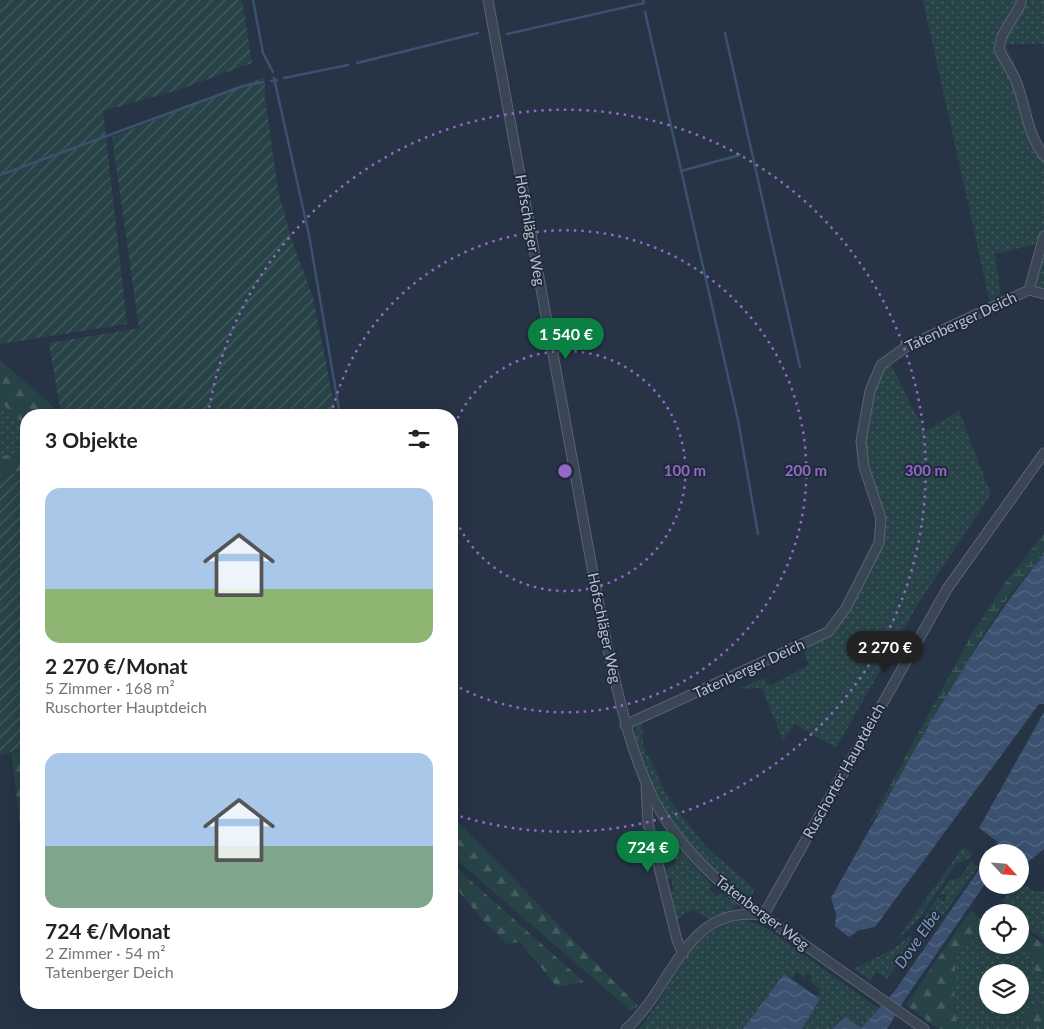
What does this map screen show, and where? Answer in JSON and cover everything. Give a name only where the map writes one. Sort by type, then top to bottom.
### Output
[{"type":"street","name":"Hofschläger Weg","points":[[488,0],[598,601],[625,725]]},
{"type":"street","points":[[1021,0],[1021,4],[1002,36],[999,49],[1017,82],[1027,125],[1034,142],[1044,156]]},
{"type":"street","points":[[1029,290],[1044,236]]},
{"type":"street","name":"Tatenberger Deich","points":[[625,725],[828,632],[846,608],[878,543],[881,518],[864,467],[861,441],[870,391],[881,366],[906,347],[1029,290],[1044,294]]},
{"type":"street","name":"Ruschorter Hauptdeich","points":[[763,916],[947,589],[1044,453]]},
{"type":"street","name":"Tatenberger Weg","points":[[625,725],[646,784],[658,809],[694,857],[735,895],[763,916],[924,1029]]},
{"type":"street","points":[[646,784],[648,823],[676,940],[683,954]]},
{"type":"street","points":[[626,1029],[644,1011],[699,934],[718,920],[743,913],[763,916]]},
{"type":"green space","points":[[0,0],[242,0],[252,63],[181,89],[103,111],[127,324],[0,344]]},
{"type":"green space","points":[[923,0],[1044,0],[1044,44],[1005,44],[1021,78],[1028,110],[1044,148],[1044,298],[1030,296],[1037,244],[995,254],[1001,298],[990,303]]},
{"type":"green space","points":[[265,77],[265,97],[278,190],[292,241],[313,297],[335,409],[60,409],[49,343],[139,328],[112,137]]},
{"type":"green space","points":[[0,360],[55,409],[20,409],[20,421],[0,401]]},
{"type":"green space","points":[[890,363],[925,432],[959,411],[991,494],[918,604],[836,748],[794,724],[783,741],[762,688],[739,689],[764,678],[769,686],[809,665],[802,647],[829,634],[882,546],[868,479],[865,440],[875,393],[884,366]]},
{"type":"green space","points":[[0,401],[20,421],[20,454],[0,456]]},
{"type":"green space","points":[[20,454],[20,473],[0,475],[0,456]]},
{"type":"green space","points":[[20,473],[20,750],[0,755],[0,475]]},
{"type":"green space","points":[[1044,534],[1044,555],[1010,595],[984,633],[878,813],[869,824],[973,632],[1009,577]]},
{"type":"green space","points":[[642,720],[643,745],[669,799],[706,847],[755,889],[750,898],[706,861],[689,843],[668,813],[650,780],[638,747],[635,731]]},
{"type":"green space","points":[[20,750],[20,823],[11,753]]},
{"type":"green space","points":[[458,822],[638,1006],[631,1011],[458,861]]},
{"type":"green space","points":[[675,845],[712,885],[709,889],[716,896],[720,892],[737,905],[732,911],[709,919],[694,910],[684,914],[677,920],[670,893],[674,891],[671,878],[667,878],[665,871],[676,864],[670,852]]},
{"type":"green space","points":[[963,847],[973,854],[970,858],[956,864],[918,920],[896,941]]},
{"type":"green space","points":[[971,862],[978,867],[908,964],[923,931],[921,929],[927,912],[930,916],[932,912],[929,910],[938,897],[943,902],[947,896],[939,895],[950,880],[960,878]]},
{"type":"green space","points":[[458,869],[584,982],[557,987],[520,942],[507,944],[487,925],[458,890]]},
{"type":"green space","points":[[1029,888],[1034,891],[1044,892],[1044,940],[1029,929],[1029,904],[1006,904],[1001,900],[1006,896],[1004,894],[1029,894]]},
{"type":"green space","points":[[971,910],[979,918],[979,938],[976,936],[966,941],[956,961],[954,974],[957,1024],[960,1029],[939,1029],[906,1005]]},
{"type":"green space","points":[[746,920],[765,927],[879,1009],[861,1028],[845,1018],[832,1029],[802,1029],[820,999],[816,996],[821,990],[810,980],[812,976],[808,973],[804,978],[797,972],[792,979],[784,974],[743,1029],[638,1029],[695,947],[708,934],[725,925]]},
{"type":"green space","points":[[1029,934],[1044,944],[1044,975],[1034,970],[1036,961],[1025,954],[1029,954]]},
{"type":"green space","points":[[976,936],[979,939],[979,954],[1025,954],[1036,961],[1034,970],[1044,975],[1044,1003],[1031,1010],[1031,1024],[1044,1024],[1044,1029],[960,1029],[955,1002],[954,975],[960,950],[966,941]]},
{"type":"green space","points":[[909,937],[912,939],[904,956],[887,979],[877,972],[871,980],[854,969],[893,949]]},
{"type":"green space","points":[[1044,1003],[1044,1024],[1031,1024],[1025,1017],[1031,1010]]},
{"type":"water","points":[[1044,555],[1044,704],[1039,704],[875,927],[859,930],[849,937],[835,926],[836,914],[831,898],[928,727],[969,660],[1012,596]]},
{"type":"water","points":[[1044,712],[1044,849],[1029,861],[1029,844],[997,844],[998,842],[979,828]]},
{"type":"water","points":[[979,870],[979,893],[905,999],[887,1029],[832,1029],[845,1017],[861,1028],[894,992]]},
{"type":"water","points":[[784,974],[820,999],[802,1029],[743,1029]]},
{"type":"waterway","points":[[253,0],[263,53],[273,72]]},
{"type":"waterway","points":[[507,34],[644,3],[643,0]]},
{"type":"waterway","points":[[645,12],[738,420],[758,534]]},
{"type":"waterway","points":[[357,63],[478,33]]},
{"type":"waterway","points":[[725,33],[800,367]]},
{"type":"waterway","points":[[284,78],[348,65]]},
{"type":"waterway","points":[[274,78],[309,235],[339,409]]},
{"type":"waterway","points":[[271,81],[277,80]]},
{"type":"waterway","points":[[0,175],[243,86],[263,82]]},
{"type":"waterway","points":[[681,171],[740,155]]},
{"type":"water label","name":"Dove Elbe","points":[[917,939]]}]
